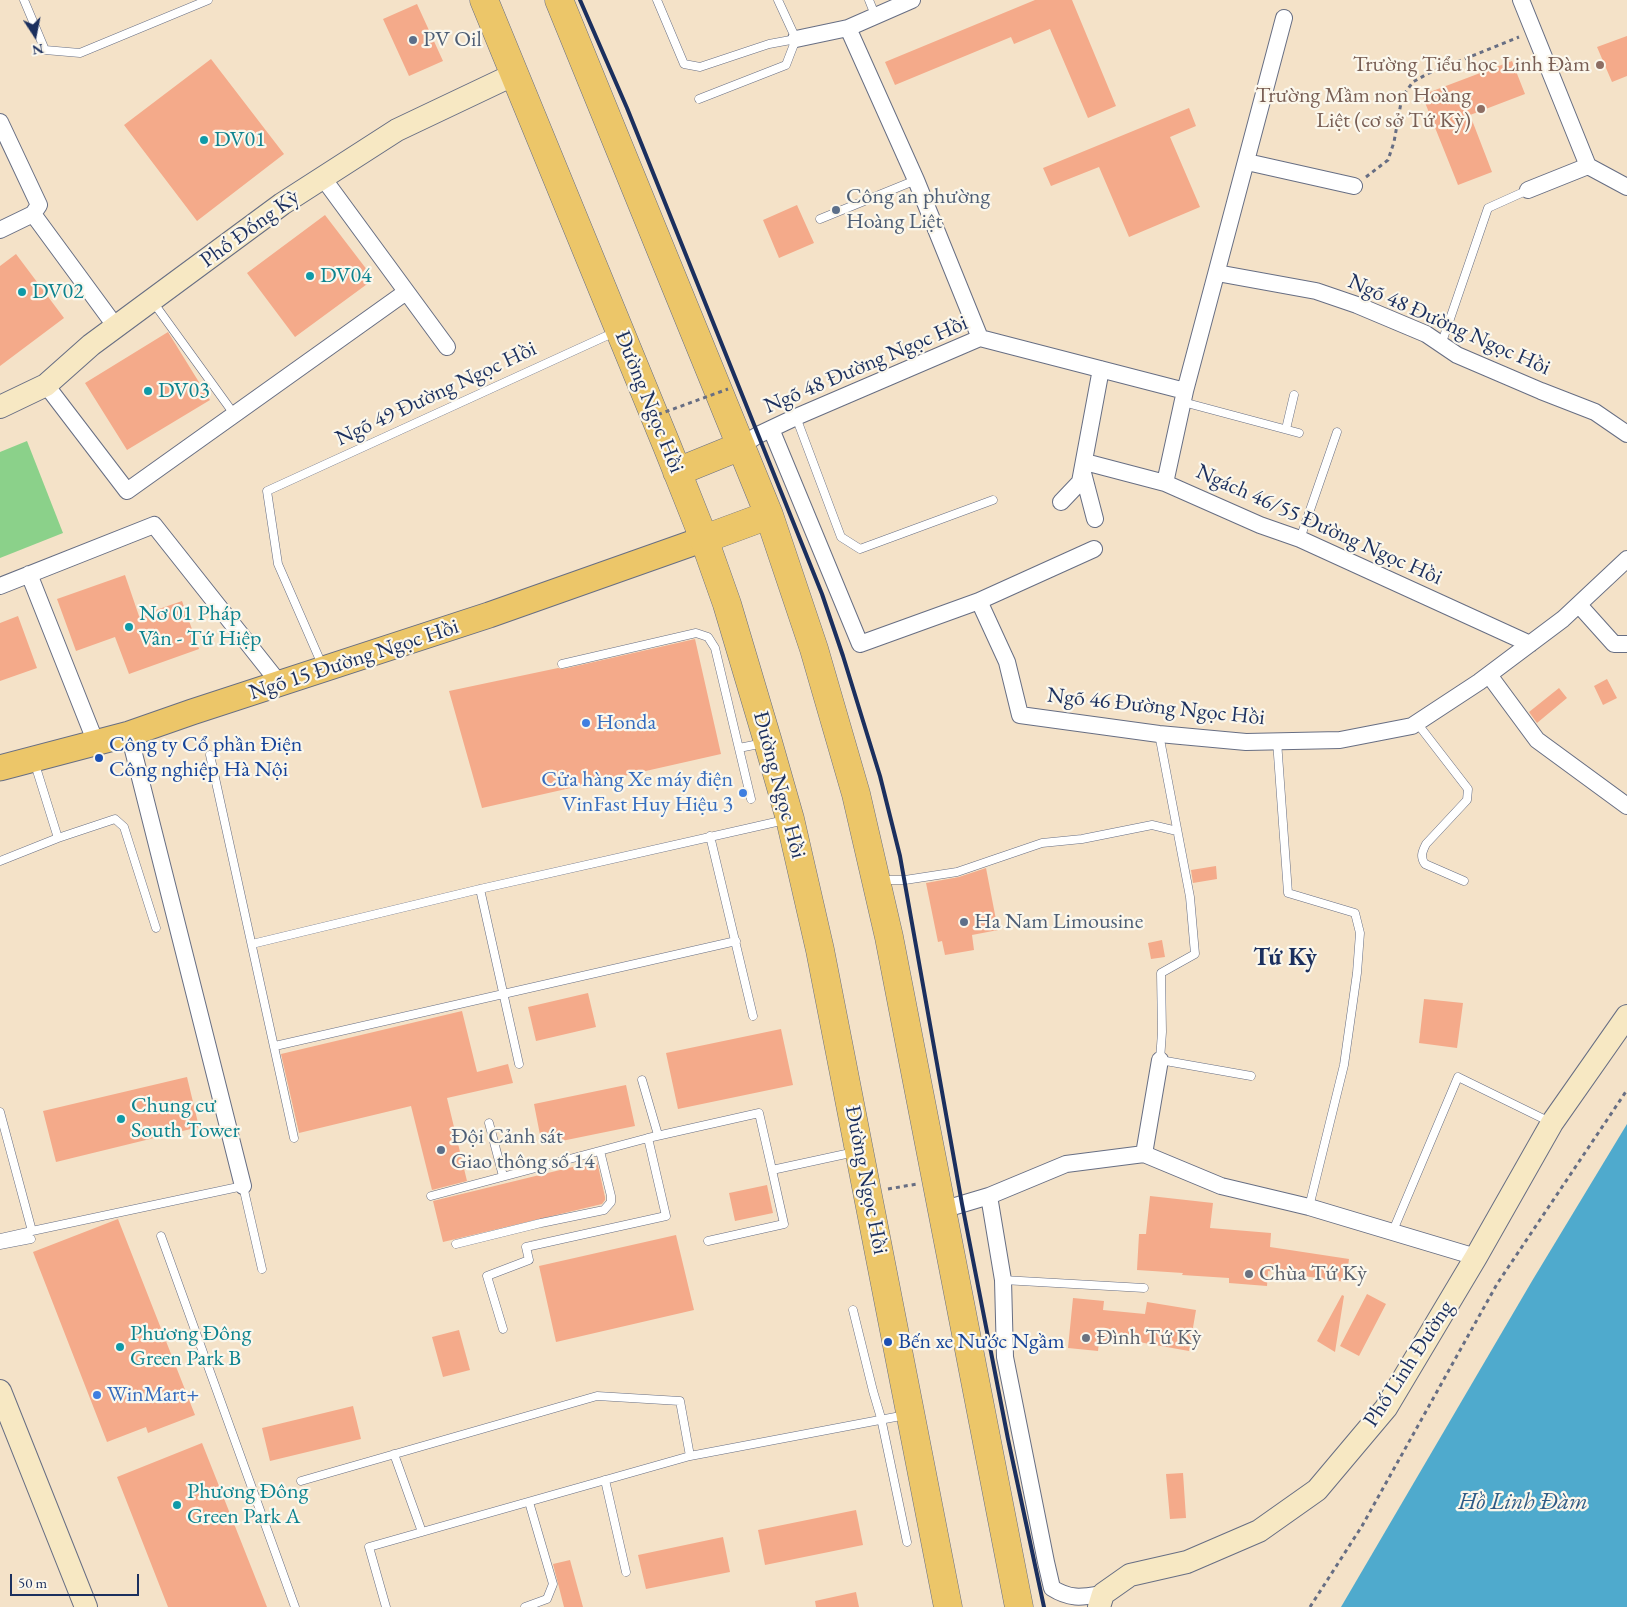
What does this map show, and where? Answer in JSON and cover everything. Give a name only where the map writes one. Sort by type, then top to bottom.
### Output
[{"type":"highway","name":"Đường Ngọc Hồi","points":[[484,0],[704,539],[727,604],[768,742],[790,819],[820,950],[948,1607]]},
{"type":"highway","points":[[559,0],[769,515],[814,648],[856,794],[891,947],[1019,1607]]},
{"type":"highway","points":[[677,472],[742,446]]},
{"type":"highway","points":[[704,539],[769,515]]},
{"type":"main road","name":"Ngõ 15 Đường Ngọc Hồi","points":[[0,768],[129,734],[489,615],[704,539]]},
{"type":"street","points":[[796,39],[848,28],[872,8],[912,0]]},
{"type":"street","points":[[1521,0],[1588,166],[1627,187]]},
{"type":"street","points":[[1165,483],[1206,310],[1284,18]]},
{"type":"street","points":[[848,28],[916,180],[980,338]]},
{"type":"street","name":"Phố Đống Kỳ","points":[[0,407],[46,385],[91,345],[282,204],[397,130],[514,74]]},
{"type":"street","points":[[0,122],[39,205],[32,214],[0,230]]},
{"type":"street","points":[[1247,162],[1354,186]]},
{"type":"street","points":[[1528,190],[1588,166]]},
{"type":"street","points":[[324,178],[447,347]]},
{"type":"street","points":[[32,214],[116,327]]},
{"type":"street","name":"Ngõ 48 Đường Ngọc Hồi","points":[[1217,273],[1316,291],[1357,305],[1426,334],[1457,355],[1595,412],[1627,434]]},
{"type":"street","points":[[46,385],[127,491],[406,292]]},
{"type":"street","name":"Ngõ 48 Đường Ngọc Hồi","points":[[742,446],[771,428],[796,416],[980,338],[1101,369],[1184,397]]},
{"type":"street","points":[[1095,519],[1083,472],[1101,369]]},
{"type":"street","points":[[771,428],[860,644],[979,602],[1094,549]]},
{"type":"street","points":[[1061,502],[1083,472]]},
{"type":"street","name":"Ngách 46/55 Đường Ngọc Hồi","points":[[1083,472],[1165,483],[1260,525],[1300,540],[1530,644]]},
{"type":"street","points":[[0,586],[154,525],[280,684]]},
{"type":"street","name":"Ngõ 46 Đường Ngọc Hồi","points":[[979,602],[1007,662],[1020,715],[1159,734],[1246,742],[1340,740],[1412,726],[1489,675],[1530,644],[1579,605],[1627,559]]},
{"type":"street","points":[[29,574],[96,743]]},
{"type":"street","points":[[1579,605],[1614,644],[1627,644]]},
{"type":"street","points":[[1489,675],[1537,740],[1627,806]]},
{"type":"street","points":[[129,734],[243,1186]]},
{"type":"street","name":"Phố Linh Đường","points":[[1101,1600],[1130,1575],[1187,1562],[1259,1532],[1317,1490],[1386,1408],[1476,1257],[1552,1123],[1627,1016]]},
{"type":"street","points":[[1144,1154],[1160,1060]]},
{"type":"street","points":[[942,1210],[989,1196],[1066,1164],[1144,1154],[1221,1186],[1309,1207],[1476,1257]]},
{"type":"street","points":[[989,1196],[1003,1280],[1005,1357],[1052,1588],[1062,1595],[1101,1600]]},
{"type":"street","points":[[0,1391],[86,1607]]},
{"type":"lane","points":[[24,0],[45,50],[80,53],[208,0]]},
{"type":"lane","points":[[657,0],[684,64],[700,67],[769,44],[796,39]]},
{"type":"lane","points":[[699,99],[786,65],[796,39],[778,0]]},
{"type":"lane","points":[[820,220],[916,180]]},
{"type":"lane","points":[[1441,344],[1488,208],[1528,190]]},
{"type":"lane","points":[[152,300],[234,414]]},
{"type":"lane","name":"Ngõ 49 Đường Ngọc Hồi","points":[[324,670],[278,564],[267,491],[619,330]]},
{"type":"lane","points":[[1286,430],[1294,395]]},
{"type":"lane","points":[[1184,397],[1299,433]]},
{"type":"lane","points":[[796,416],[841,537],[860,550],[993,500]]},
{"type":"lane","points":[[1300,540],[1337,432]]},
{"type":"lane","points":[[562,664],[672,637],[696,633],[708,637],[716,648],[751,799]]},
{"type":"lane","points":[[1416,723],[1468,789],[1467,800],[1426,844],[1422,852],[1422,860],[1425,864],[1464,881]]},
{"type":"lane","points":[[1159,734],[1190,897],[1195,954],[1161,973],[1162,1032],[1160,1060],[1251,1076]]},
{"type":"lane","points":[[1277,741],[1288,893],[1355,912],[1360,933],[1357,973],[1344,1065],[1309,1207]]},
{"type":"lane","points":[[739,748],[768,742]]},
{"type":"lane","points":[[210,755],[294,1138]]},
{"type":"lane","points":[[33,759],[58,838]]},
{"type":"lane","points":[[0,861],[115,818],[124,827],[156,928]]},
{"type":"lane","points":[[252,944],[480,889],[790,819]]},
{"type":"lane","points":[[876,880],[905,880],[957,872],[991,862],[1042,843],[1082,839],[1152,825],[1177,831]]},
{"type":"lane","points":[[710,836],[753,1016]]},
{"type":"lane","points":[[480,889],[519,1064]]},
{"type":"lane","points":[[275,1046],[736,941]]},
{"type":"lane","points":[[1392,1233],[1458,1077],[1552,1123]]},
{"type":"lane","points":[[642,1080],[658,1135]]},
{"type":"lane","points":[[0,1112],[32,1235]]},
{"type":"lane","points":[[431,1196],[658,1135],[759,1113],[784,1224],[708,1241]]},
{"type":"lane","points":[[489,1123],[503,1176]]},
{"type":"lane","points":[[503,1329],[487,1276],[529,1260],[526,1247],[666,1216],[648,1138]]},
{"type":"lane","points":[[456,1244],[604,1210],[611,1202],[612,1196],[600,1150]]},
{"type":"lane","points":[[772,1170],[860,1151]]},
{"type":"lane","points":[[0,1245],[32,1235],[243,1186],[262,1269]]},
{"type":"lane","points":[[0,1238],[32,1235]]},
{"type":"lane","points":[[161,1236],[295,1607]]},
{"type":"lane","points":[[1003,1280],[1144,1288]]},
{"type":"lane","points":[[853,1310],[881,1418],[907,1542]]},
{"type":"lane","points":[[301,1480],[597,1396],[680,1401],[690,1456]]},
{"type":"lane","points":[[386,1607],[369,1547],[690,1456],[881,1418],[911,1414]]},
{"type":"lane","points":[[394,1454],[422,1532]]},
{"type":"lane","points":[[605,1480],[626,1572]]},
{"type":"lane","points":[[525,1607],[547,1599],[553,1584],[529,1502]]},
{"type":"path","points":[[1354,186],[1388,160],[1394,142],[1402,97],[1413,82],[1427,74],[1534,31]]},
{"type":"path","points":[[643,420],[728,389]]},
{"type":"path","points":[[1310,1607],[1362,1526],[1497,1284],[1627,1090]]},
{"type":"path","points":[[868,1193],[937,1180]]},
{"type":"green space","points":[[27,441],[63,533],[0,558],[0,452]]},
{"type":"water","name":"Hồ Linh Đàm","points":[[1627,1124],[1627,1607],[1341,1607],[1532,1281]]},
{"type":"building","points":[[1035,0],[1072,0],[1116,106],[1088,118],[1050,29],[1014,44],[1011,37],[895,85],[885,62]]},
{"type":"building","name":"PV Oil","points":[[417,4],[443,61],[409,76],[383,19]]},
{"type":"building","points":[[1627,36],[1627,76],[1612,82],[1597,47]]},
{"type":"building","name":"DV01","points":[[211,59],[284,154],[197,221],[124,125]]},
{"type":"building","points":[[1512,61],[1525,94],[1470,115],[1492,172],[1458,185],[1422,95]]},
{"type":"building","points":[[1189,108],[1196,126],[1170,137],[1200,207],[1129,237],[1099,167],[1051,186],[1043,168]]},
{"type":"building","points":[[797,205],[814,243],[779,258],[763,220]]},
{"type":"building","name":"DV04","points":[[325,215],[374,279],[295,337],[247,273]]},
{"type":"building","name":"DV02","points":[[16,254],[64,318],[0,366],[0,266]]},
{"type":"building","name":"DV03","points":[[168,332],[210,400],[127,450],[85,383]]},
{"type":"building","name":"Nơ 01 Pháp Vân - Tứ Hiệp","points":[[125,575],[139,616],[182,601],[199,649],[129,674],[115,637],[76,651],[57,599]]},
{"type":"building","points":[[18,616],[37,668],[0,681],[0,623]]},
{"type":"building","name":"Honda","points":[[695,639],[721,754],[482,808],[449,691],[558,668],[563,669]]},
{"type":"building","points":[[1607,679],[1617,698],[1603,705],[1594,686]]},
{"type":"building","points":[[1559,688],[1567,698],[1537,723],[1529,712]]},
{"type":"building","points":[[1216,866],[1217,879],[1193,883],[1191,870]]},
{"type":"building","points":[[986,868],[998,930],[972,935],[974,950],[945,955],[942,941],[938,942],[926,883],[959,877]]},
{"type":"building","points":[[1162,940],[1165,957],[1151,959],[1148,943]]},
{"type":"building","points":[[588,993],[596,1027],[536,1041],[528,1007]]},
{"type":"building","points":[[1424,999],[1463,1003],[1457,1048],[1419,1043]]},
{"type":"building","points":[[462,1011],[477,1072],[508,1064],[513,1083],[447,1098],[467,1181],[432,1190],[411,1106],[299,1133],[281,1054]]},
{"type":"building","points":[[781,1029],[793,1085],[678,1109],[666,1053]]},
{"type":"building","name":"Chung cư South Tower","points":[[187,1077],[199,1127],[56,1162],[43,1111]]},
{"type":"building","points":[[626,1085],[635,1126],[542,1145],[534,1104]]},
{"type":"building","points":[[597,1161],[605,1197],[602,1204],[443,1242],[433,1201]]},
{"type":"building","points":[[767,1185],[773,1213],[735,1221],[729,1193]]},
{"type":"building","name":"Chùa Tứ Kỳ","points":[[1150,1196],[1213,1203],[1210,1228],[1271,1233],[1270,1247],[1349,1259],[1346,1282],[1268,1271],[1267,1286],[1229,1283],[1229,1278],[1137,1270],[1139,1234],[1146,1234]]},
{"type":"building","name":"Phương Đông Green Park B","points":[[118,1219],[195,1415],[148,1433],[146,1427],[107,1442],[33,1252]]},
{"type":"building","points":[[676,1235],[694,1310],[556,1342],[539,1266]]},
{"type":"building","points":[[1367,1294],[1386,1304],[1359,1356],[1340,1346]]},
{"type":"building","points":[[1342,1295],[1344,1296],[1335,1352],[1317,1341]]},
{"type":"building","points":[[1073,1298],[1104,1301],[1103,1310],[1145,1314],[1147,1302],[1196,1310],[1189,1351],[1133,1341],[1133,1345],[1099,1342],[1098,1351],[1068,1348]]},
{"type":"building","points":[[459,1330],[470,1370],[443,1377],[432,1337]]},
{"type":"building","points":[[353,1406],[361,1439],[270,1461],[262,1428]]},
{"type":"building","name":"Phương Đông Green Park A","points":[[202,1443],[267,1607],[168,1607],[117,1477]]},
{"type":"building","points":[[1183,1473],[1186,1518],[1170,1519],[1166,1474]]},
{"type":"building","points":[[856,1510],[863,1545],[765,1565],[758,1530]]},
{"type":"building","points":[[723,1537],[730,1572],[646,1589],[638,1555]]},
{"type":"building","points":[[570,1560],[583,1607],[564,1607],[553,1564]]},
{"type":"building","points":[[856,1592],[859,1607],[816,1607],[815,1601]]},
{"type":"railway","points":[[580,0],[627,108],[822,594],[880,776],[900,856],[962,1204],[1008,1439],[1044,1607]]},
{"type":"place","name":"PV Oil","points":[[413,40]]},
{"type":"place","name":"Trường Tiểu học Linh Đàm","points":[[1600,65]]},
{"type":"place","name":"Trường Mầm non Hoàng Liệt (cơ sở Tứ Kỳ)","points":[[1481,109]]},
{"type":"place","name":"DV01","points":[[204,140]]},
{"type":"place","name":"Công an phường Hoàng Liệt","points":[[836,210]]},
{"type":"place","name":"DV04","points":[[310,276]]},
{"type":"place","name":"DV02","points":[[22,292]]},
{"type":"place","name":"DV03","points":[[148,391]]},
{"type":"place","name":"Nơ 01 Pháp Vân - Tứ Hiệp","points":[[129,627]]},
{"type":"place","name":"Honda","points":[[586,723]]},
{"type":"place","name":"Công ty Cổ phần Điện Công nghiệp Hà Nội","points":[[99,758]]},
{"type":"place","name":"Cửa hàng Xe máy điện VinFast Huy Hiệu 3","points":[[743,793]]},
{"type":"place","name":"Ha Nam Limousine","points":[[964,922]]},
{"type":"place","name":"Chung cư South Tower","points":[[121,1119]]},
{"type":"place","name":"Đội Cảnh sát Giao thông số 14","points":[[441,1150]]},
{"type":"place","name":"Chùa Tứ Kỳ","points":[[1249,1274]]},
{"type":"place","name":"Đình Tứ Kỳ","points":[[1086,1338]]},
{"type":"place","name":"Bến xe Nước Ngầm","points":[[888,1342]]},
{"type":"place","name":"Phương Đông Green Park B","points":[[120,1347]]},
{"type":"place","name":"WinMart+","points":[[97,1395]]},
{"type":"place","name":"Phương Đông Green Park A","points":[[177,1505]]},
{"type":"district","name":"Tứ Kỳ","points":[[1285,958]]}]
